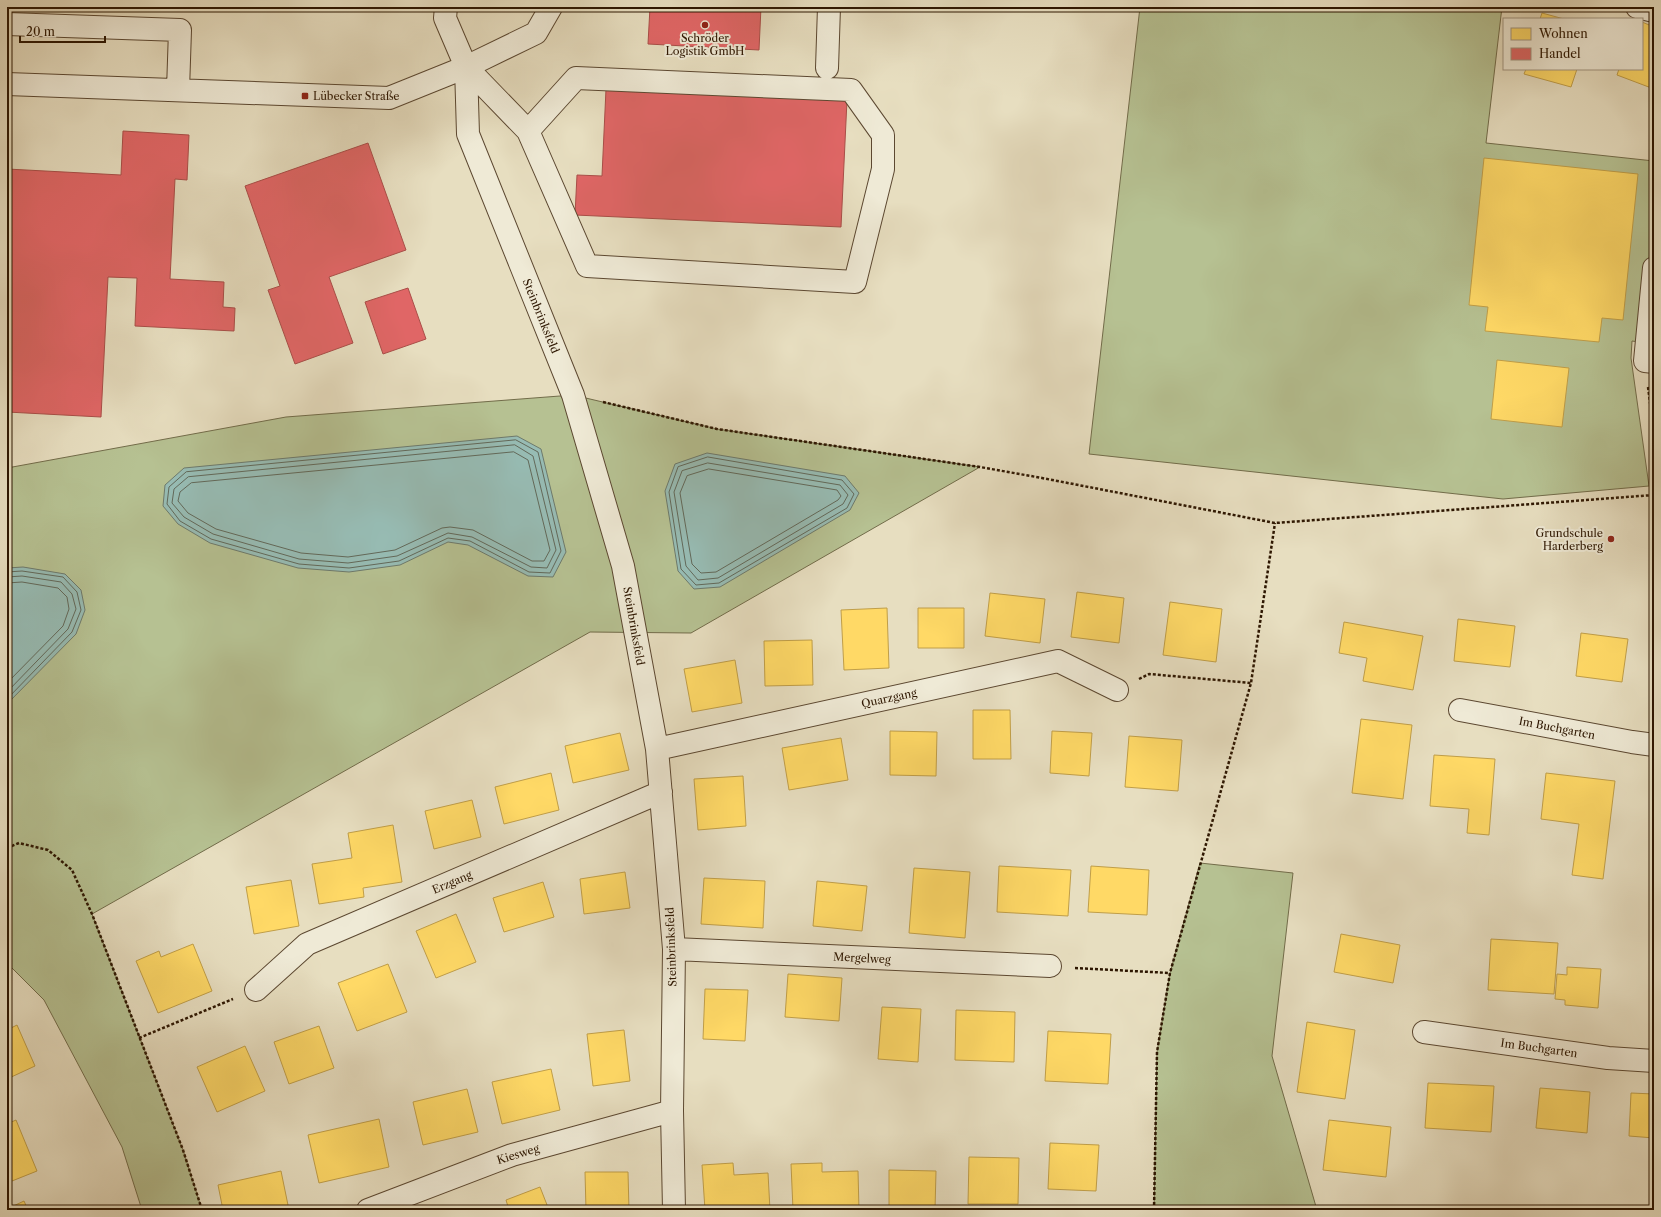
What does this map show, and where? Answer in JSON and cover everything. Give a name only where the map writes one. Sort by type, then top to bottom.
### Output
[{"type":"street","points":[[446,7],[445,18],[466,67],[528,131],[587,266],[855,282],[883,169],[883,135],[851,90],[576,78],[528,131]]},
{"type":"street","points":[[7,84],[389,98],[466,67],[536,33],[551,7]]},
{"type":"street","points":[[826,68],[829,7]]},
{"type":"street","points":[[1637,7],[1654,11]]},
{"type":"street","points":[[7,24],[180,30],[178,90]]},
{"type":"street","name":"Steinbrinksfeld","points":[[466,67],[468,134],[573,395],[623,566],[657,749],[674,949],[672,1112],[674,1210]]},
{"type":"street","points":[[1649,361],[1654,268]]},
{"type":"street","name":"Quarzgang","points":[[657,749],[1058,661],[1117,690]]},
{"type":"street","name":"Im Buchgarten","points":[[1460,710],[1654,745]]},
{"type":"street","name":"Erzgang","points":[[256,990],[307,944],[661,792]]},
{"type":"street","name":"Mergelweg","points":[[674,949],[1050,966]]},
{"type":"street","name":"Im Buchgarten","points":[[1424,1032],[1608,1058],[1654,1061]]},
{"type":"street","name":"Kiesweg","points":[[368,1210],[512,1155],[672,1112]]},
{"type":"path","points":[[1649,361],[1654,433]]},
{"type":"path","points":[[573,395],[718,429],[1026,475],[1275,523],[1654,495]]},
{"type":"path","points":[[1154,1210],[1157,1052],[1170,973],[1251,683],[1275,523]]},
{"type":"path","points":[[1117,690],[1149,674],[1251,683]]},
{"type":"path","points":[[7,848],[19,843],[48,850],[72,870],[92,914],[183,1150],[202,1210]]},
{"type":"path","points":[[1050,966],[1170,973]]},
{"type":"path","points":[[139,1038],[256,990]]},
{"type":"green space","points":[[1140,7],[1502,7],[1486,143],[1654,161],[1654,344],[1632,341],[1631,358],[1649,486],[1503,499],[1089,454]]},
{"type":"green space","points":[[573,395],[717,429],[980,467],[691,633],[590,632],[92,914],[183,1150],[202,1210],[142,1210],[122,1147],[44,1000],[7,963],[7,468],[286,417]]},
{"type":"green space","points":[[1200,863],[1293,873],[1272,1056],[1317,1210],[1154,1210],[1157,1052],[1170,973]]},
{"type":"water","points":[[517,436],[541,449],[566,552],[553,577],[528,576],[468,545],[448,542],[400,565],[349,572],[298,568],[210,543],[178,524],[163,506],[165,485],[184,468]]},
{"type":"water","points":[[707,453],[845,476],[859,493],[850,510],[720,587],[694,589],[678,571],[665,491],[675,464]]},
{"type":"water","points":[[23,567],[65,574],[81,590],[85,610],[76,634],[7,704],[7,568]]},
{"type":"building: Wohnen","points":[[1542,13],[1560,18],[1540,18]]},
{"type":"building: Wohnen","points":[[1643,22],[1654,27],[1654,89],[1617,75],[1619,70],[1643,70]]},
{"type":"building: Wohnen","points":[[1526,70],[1577,70],[1571,87],[1524,74]]},
{"type":"building: Wohnen","points":[[1484,158],[1638,174],[1623,320],[1602,318],[1599,342],[1485,331],[1488,307],[1469,305]]},
{"type":"building: Wohnen","points":[[1497,360],[1569,368],[1562,427],[1491,419]]},
{"type":"building: Wohnen","points":[[1077,592],[1124,598],[1119,643],[1071,637]]},
{"type":"building: Wohnen","points":[[990,593],[1045,599],[1040,643],[985,636]]},
{"type":"building: Wohnen","points":[[1170,602],[1222,609],[1216,662],[1163,655]]},
{"type":"building: Wohnen","points":[[887,608],[889,668],[844,670],[841,610]]},
{"type":"building: Wohnen","points":[[918,608],[964,608],[964,648],[918,648]]},
{"type":"building: Wohnen","points":[[1458,619],[1515,626],[1510,667],[1454,661]]},
{"type":"building: Wohnen","points":[[1344,622],[1423,636],[1413,690],[1363,681],[1367,658],[1339,653]]},
{"type":"building: Wohnen","points":[[1581,633],[1628,639],[1622,682],[1576,676]]},
{"type":"building: Wohnen","points":[[812,640],[813,685],[765,686],[764,641]]},
{"type":"building: Wohnen","points":[[735,660],[742,703],[692,712],[684,669]]},
{"type":"building: Wohnen","points":[[973,710],[1010,710],[1011,759],[973,759]]},
{"type":"building: Wohnen","points":[[1361,719],[1412,725],[1403,799],[1352,793]]},
{"type":"building: Wohnen","points":[[890,731],[937,732],[936,776],[890,775]]},
{"type":"building: Wohnen","points":[[1052,731],[1092,733],[1089,776],[1050,773]]},
{"type":"building: Wohnen","points":[[620,733],[629,770],[573,783],[565,746]]},
{"type":"building: Wohnen","points":[[1129,736],[1182,740],[1178,791],[1125,787]]},
{"type":"building: Wohnen","points":[[841,738],[848,780],[789,790],[782,748]]},
{"type":"building: Wohnen","points":[[1434,755],[1495,759],[1489,835],[1467,833],[1469,809],[1430,806]]},
{"type":"building: Wohnen","points":[[551,773],[559,810],[504,824],[495,787]]},
{"type":"building: Wohnen","points":[[1546,773],[1615,781],[1603,879],[1572,875],[1579,824],[1541,819]]},
{"type":"building: Wohnen","points":[[743,776],[746,826],[698,830],[694,779]]},
{"type":"building: Wohnen","points":[[472,800],[481,837],[434,849],[425,811]]},
{"type":"building: Wohnen","points":[[393,825],[402,882],[363,888],[364,897],[319,904],[312,864],[352,858],[348,833]]},
{"type":"building: Wohnen","points":[[999,866],[1071,870],[1068,916],[997,912]]},
{"type":"building: Wohnen","points":[[1091,866],[1149,870],[1147,915],[1088,912]]},
{"type":"building: Wohnen","points":[[914,868],[970,872],[965,938],[909,933]]},
{"type":"building: Wohnen","points":[[625,872],[630,908],[584,914],[580,879]]},
{"type":"building: Wohnen","points":[[704,878],[765,881],[763,928],[701,924]]},
{"type":"building: Wohnen","points":[[291,880],[299,926],[254,934],[246,887]]},
{"type":"building: Wohnen","points":[[817,881],[867,886],[862,931],[813,926]]},
{"type":"building: Wohnen","points":[[543,882],[554,917],[504,932],[493,898]]},
{"type":"building: Wohnen","points":[[456,914],[476,962],[436,978],[416,931]]},
{"type":"building: Wohnen","points":[[1341,934],[1400,945],[1393,983],[1334,972]]},
{"type":"building: Wohnen","points":[[1491,939],[1558,943],[1554,994],[1488,990]]},
{"type":"building: Wohnen","points":[[193,944],[212,991],[158,1013],[136,961],[159,951],[161,957]]},
{"type":"building: Wohnen","points":[[388,964],[407,1012],[357,1031],[338,983]]},
{"type":"building: Wohnen","points":[[1567,967],[1601,969],[1598,1008],[1565,1005],[1565,1000],[1555,999],[1557,974],[1567,975]]},
{"type":"building: Wohnen","points":[[788,974],[842,978],[839,1021],[785,1017]]},
{"type":"building: Wohnen","points":[[705,989],[748,990],[745,1041],[703,1039]]},
{"type":"building: Wohnen","points":[[882,1007],[921,1009],[918,1062],[878,1059]]},
{"type":"building: Wohnen","points":[[956,1010],[1015,1012],[1014,1062],[955,1060]]},
{"type":"building: Wohnen","points":[[1307,1022],[1355,1030],[1345,1099],[1297,1092]]},
{"type":"building: Wohnen","points":[[17,1025],[35,1066],[7,1079],[7,1030]]},
{"type":"building: Wohnen","points":[[319,1026],[334,1068],[289,1084],[274,1042]]},
{"type":"building: Wohnen","points":[[624,1030],[630,1081],[593,1086],[587,1034]]},
{"type":"building: Wohnen","points":[[1048,1031],[1111,1034],[1108,1084],[1045,1081]]},
{"type":"building: Wohnen","points":[[245,1046],[265,1091],[217,1112],[197,1067]]},
{"type":"building: Wohnen","points":[[551,1069],[560,1110],[502,1124],[492,1082]]},
{"type":"building: Wohnen","points":[[1428,1083],[1494,1086],[1491,1132],[1425,1128]]},
{"type":"building: Wohnen","points":[[1540,1088],[1590,1092],[1587,1133],[1536,1128]]},
{"type":"building: Wohnen","points":[[467,1089],[478,1132],[423,1145],[413,1102]]},
{"type":"building: Wohnen","points":[[1631,1093],[1654,1094],[1654,1138],[1629,1136]]},
{"type":"building: Wohnen","points":[[379,1119],[389,1167],[319,1183],[308,1135]]},
{"type":"building: Wohnen","points":[[16,1120],[37,1171],[7,1183],[7,1124]]},
{"type":"building: Wohnen","points":[[1329,1120],[1391,1127],[1386,1177],[1323,1170]]},
{"type":"building: Wohnen","points":[[1050,1143],[1099,1145],[1096,1191],[1048,1189]]},
{"type":"building: Wohnen","points":[[969,1157],[1019,1158],[1018,1204],[968,1204]]},
{"type":"building: Wohnen","points":[[733,1163],[734,1175],[768,1173],[770,1210],[705,1210],[702,1165]]},
{"type":"building: Wohnen","points":[[822,1163],[822,1172],[858,1171],[859,1210],[793,1210],[791,1164]]},
{"type":"building: Wohnen","points":[[889,1170],[936,1171],[935,1210],[889,1210]]},
{"type":"building: Wohnen","points":[[281,1171],[289,1210],[223,1210],[218,1185]]},
{"type":"building: Wohnen","points":[[585,1172],[628,1172],[629,1210],[586,1210]]},
{"type":"building: Wohnen","points":[[540,1187],[549,1210],[509,1210],[506,1200]]},
{"type":"building: Wohnen","points":[[24,1201],[28,1210],[7,1210],[7,1209]]},
{"type":"building: Handel","name":"Schröder Logistik GmbH","points":[[650,7],[761,7],[759,50],[648,44]]},
{"type":"building: Handel","points":[[606,89],[847,100],[841,227],[575,215],[577,175],[602,176]]},
{"type":"building: Handel","points":[[123,131],[189,135],[187,180],[175,179],[170,279],[224,282],[223,307],[235,308],[234,331],[135,326],[137,278],[108,277],[101,417],[7,412],[7,169],[121,175]]},
{"type":"building: Handel","points":[[368,143],[406,250],[329,277],[353,343],[295,364],[268,290],[280,286],[245,186]]},
{"type":"building: Handel","points":[[408,288],[426,339],[383,354],[365,302]]},
{"type":"place","name":"Schröder Logistik GmbH","points":[[705,25]]},
{"type":"place","name":"Lübecker Straße","points":[[305,96]]},
{"type":"place","name":"Grundschule Harderberg","points":[[1611,539]]}]
